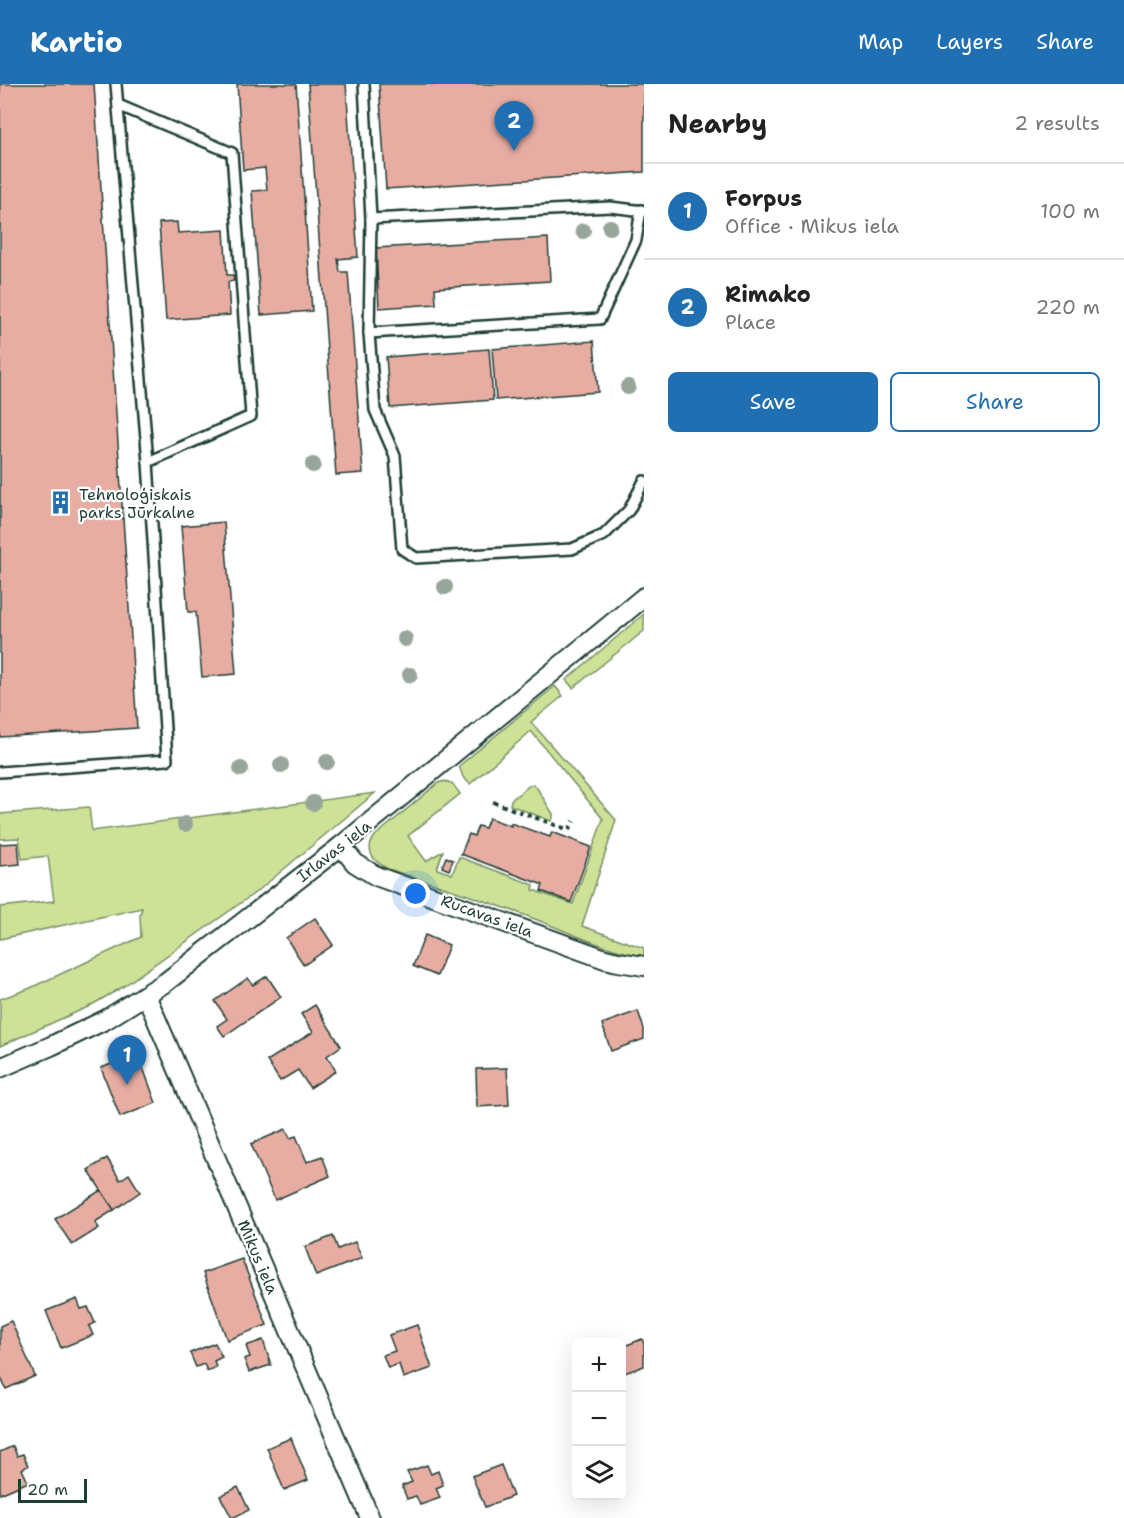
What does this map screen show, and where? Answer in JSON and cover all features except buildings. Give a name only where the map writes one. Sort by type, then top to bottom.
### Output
[{"type":"street","name":"Irlavas iela","points":[[0,1068],[105,1020],[166,982],[341,846],[644,597]]},
{"type":"street","name":"Rucavas iela","points":[[341,846],[355,863],[376,876],[605,959],[644,966]]},
{"type":"street","name":"Mikus iela","points":[[146,995],[370,1518]]},
{"type":"lane","points":[[0,772],[167,759],[148,462],[116,84]]},
{"type":"lane","points":[[364,84],[371,219],[369,333],[375,410],[395,456],[402,549],[416,558],[572,549],[604,535],[629,510],[644,482]]},
{"type":"lane","points":[[118,105],[232,153],[251,416],[148,462]]},
{"type":"lane","points":[[369,333],[600,319],[636,240],[642,210],[610,207],[371,219]]},
{"type":"path","points":[[493,801],[569,830],[574,821]]},
{"type":"green space","points":[[644,614],[644,631],[573,688],[566,680]]},
{"type":"green space","points":[[555,686],[563,696],[531,722],[616,820],[582,926],[644,948],[644,956],[599,944],[510,910],[388,869],[375,860],[370,852],[375,836],[438,783],[445,781],[453,785],[460,794],[408,836],[426,861],[443,851],[437,869],[452,874],[459,857],[534,885],[533,890],[573,904],[603,819],[531,731],[470,784],[463,777],[459,766]]},
{"type":"green space","points":[[530,785],[537,788],[553,814],[551,821],[510,805],[511,800]]},
{"type":"green space","points":[[375,793],[259,890],[121,988],[88,1007],[0,1046],[0,999],[28,989],[141,937],[142,908],[0,939],[0,907],[54,901],[48,856],[22,859],[19,838],[0,839],[0,814],[89,807],[92,831]]},
{"type":"place","name":"Rimako","points":[[514,151]]},
{"type":"place","name":"Tehnoloģiskais parks Jūrkalne","points":[[61,503]]},
{"type":"place","name":"Forpus","points":[[127,1085]]}]
